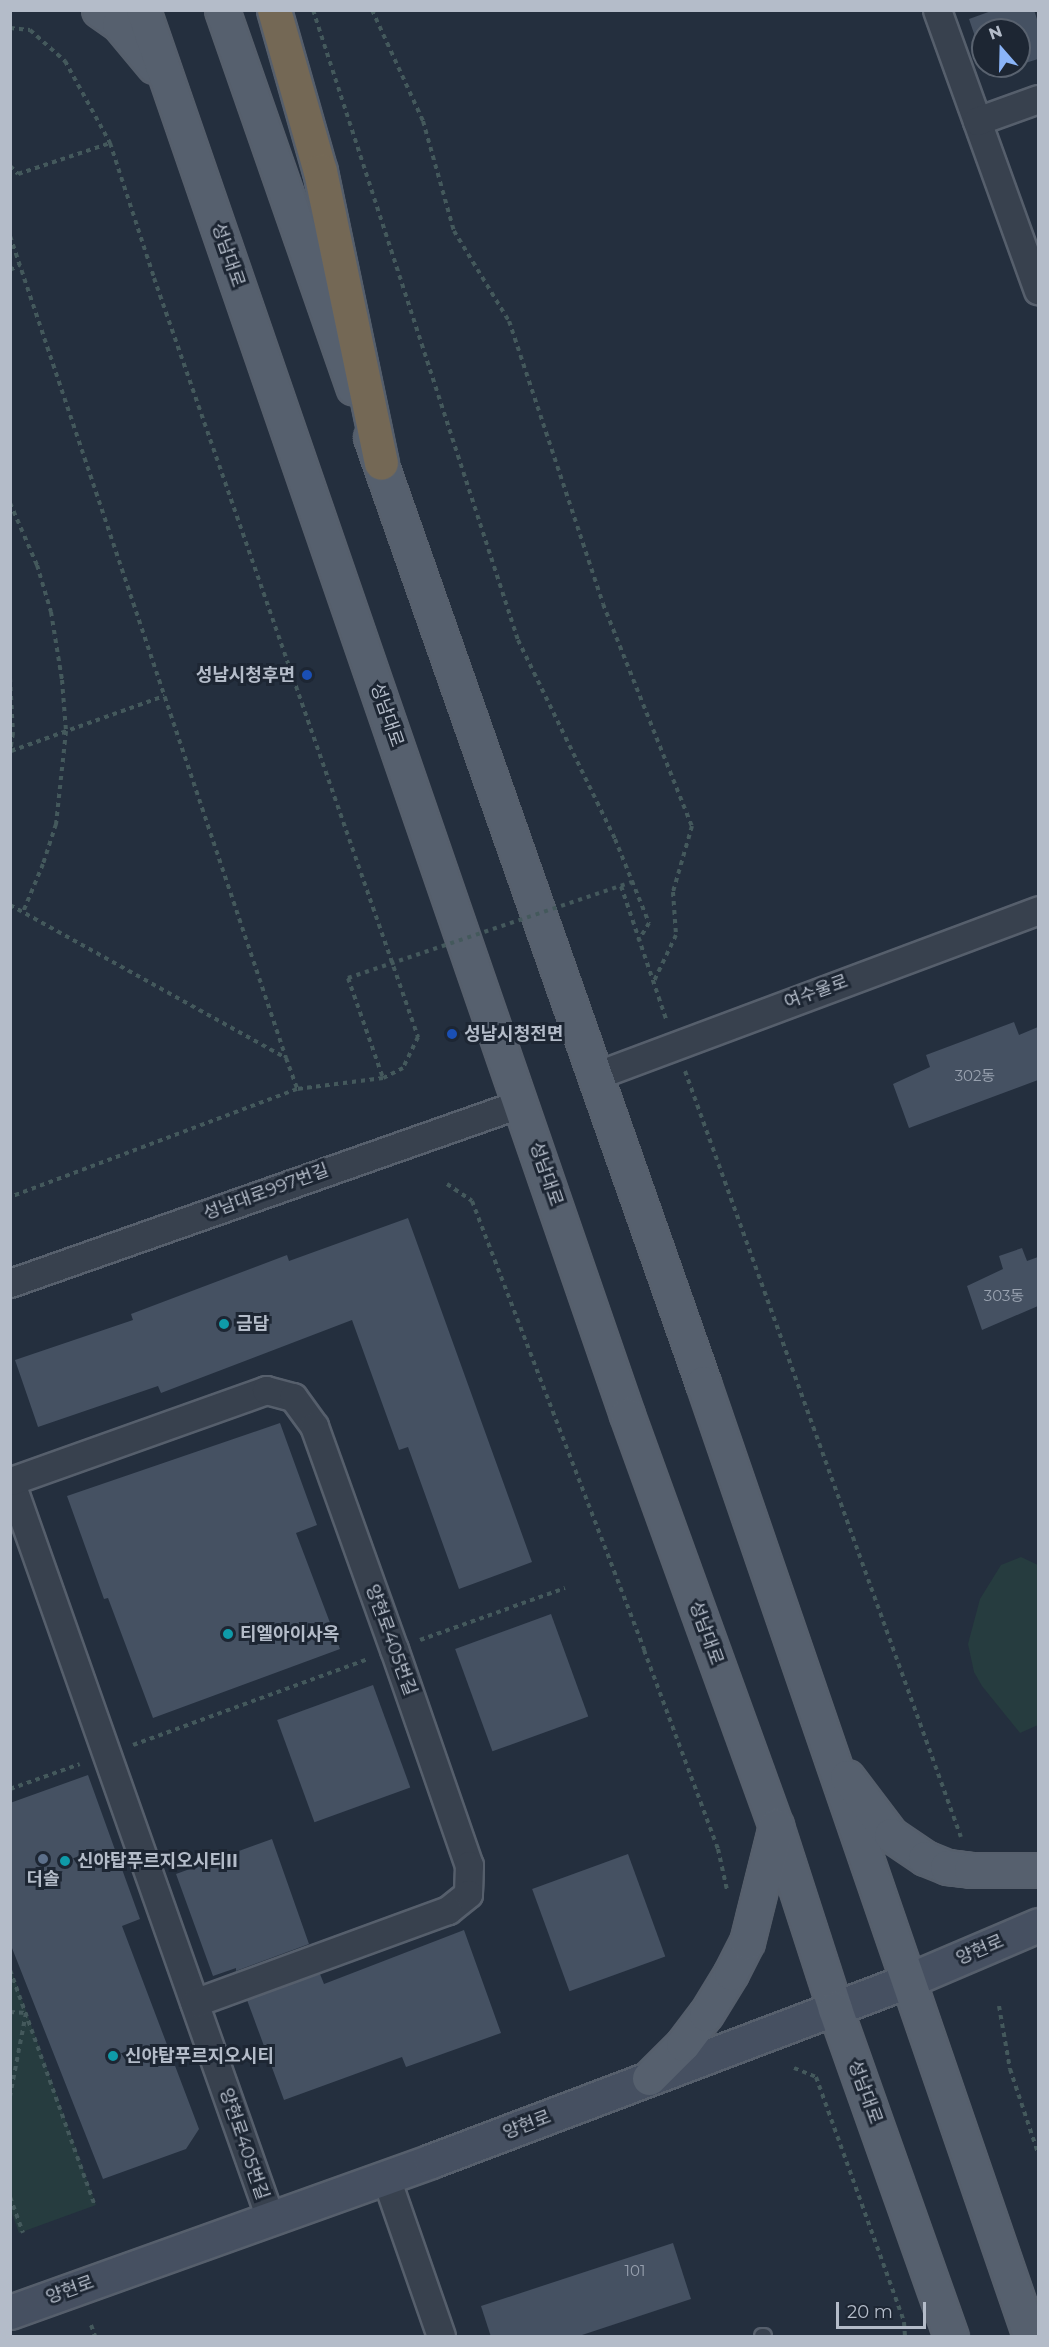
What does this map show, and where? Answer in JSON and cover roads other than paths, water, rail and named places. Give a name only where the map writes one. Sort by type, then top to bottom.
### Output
[{"type":"highway","points":[[274,10],[320,171],[381,463]]},
{"type":"main road","points":[[99,10],[119,24],[142,48],[175,100]]},
{"type":"main road","name":"성남대로","points":[[143,10],[635,1436],[776,1826],[835,2009],[951,2337]]},
{"type":"main road","points":[[222,10],[595,1076],[1030,2337]]},
{"type":"main road","points":[[830,1754],[891,1835],[925,1858],[947,1867],[971,1870],[1038,1870]]},
{"type":"main road","points":[[649,2078],[683,2044],[706,2014],[747,1942],[776,1826]]},
{"type":"main road","name":"양현로","points":[[10,2312],[386,2178],[835,2009],[1038,1925]]},
{"type":"street","points":[[937,10],[1038,290]]},
{"type":"street","points":[[977,121],[1038,99]]},
{"type":"street","name":"여수울로","points":[[595,1076],[1038,910]]},
{"type":"street","name":"성남대로997번길","points":[[10,1283],[522,1103]]},
{"type":"street","name":"양현로405번길","points":[[194,2003],[448,1910],[468,1894],[469,1865],[314,1426],[293,1397],[266,1390],[10,1480],[107,1754],[194,2003],[270,2218]]},
{"type":"street","points":[[386,2178],[441,2337]]},
{"type":"place","name":"성남시청후면","points":[[307,675]]},
{"type":"place","name":"성남시청전면","points":[[452,1034]]},
{"type":"place","name":"금담","points":[[224,1324]]},
{"type":"place","name":"티엘아이사옥","points":[[228,1634]]},
{"type":"place","name":"더솔","points":[[43,1859]]},
{"type":"place","name":"신야탑푸르지오시티II","points":[[65,1861]]},
{"type":"place","name":"신야탑푸르지오시티","points":[[113,2056]]}]
